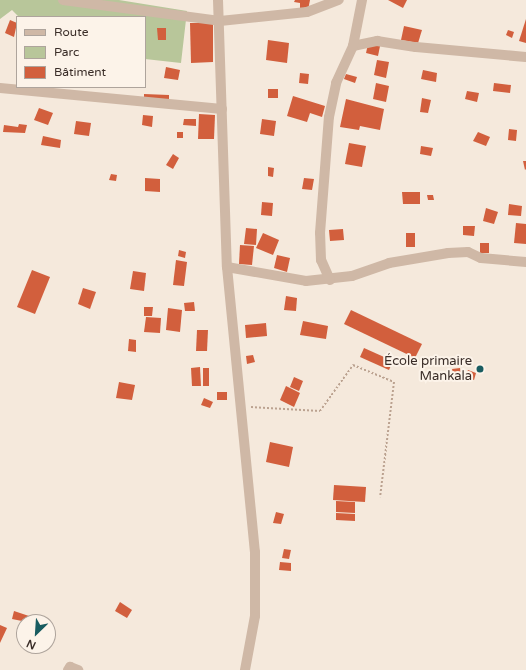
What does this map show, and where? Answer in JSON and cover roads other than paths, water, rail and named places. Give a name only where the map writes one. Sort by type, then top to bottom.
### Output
[{"type":"street","points":[[63,0],[220,21],[242,21],[307,12],[339,0]]},
{"type":"street","points":[[218,0],[220,21],[227,267],[242,406],[255,552],[255,616],[245,670]]},
{"type":"street","points":[[330,280],[321,260],[320,233],[329,117],[336,83],[353,46],[362,0]]},
{"type":"street","points":[[353,46],[377,40],[416,47],[526,57]]},
{"type":"street","points":[[0,88],[222,109]]},
{"type":"street","points":[[227,267],[306,281],[330,280],[352,276],[390,263],[448,253],[468,252],[482,258],[526,262]]},
{"type":"street","points":[[68,670],[70,667],[78,670]]},
{"type":"place","name":"École primaire Mankala","points":[[480,369]]}]
